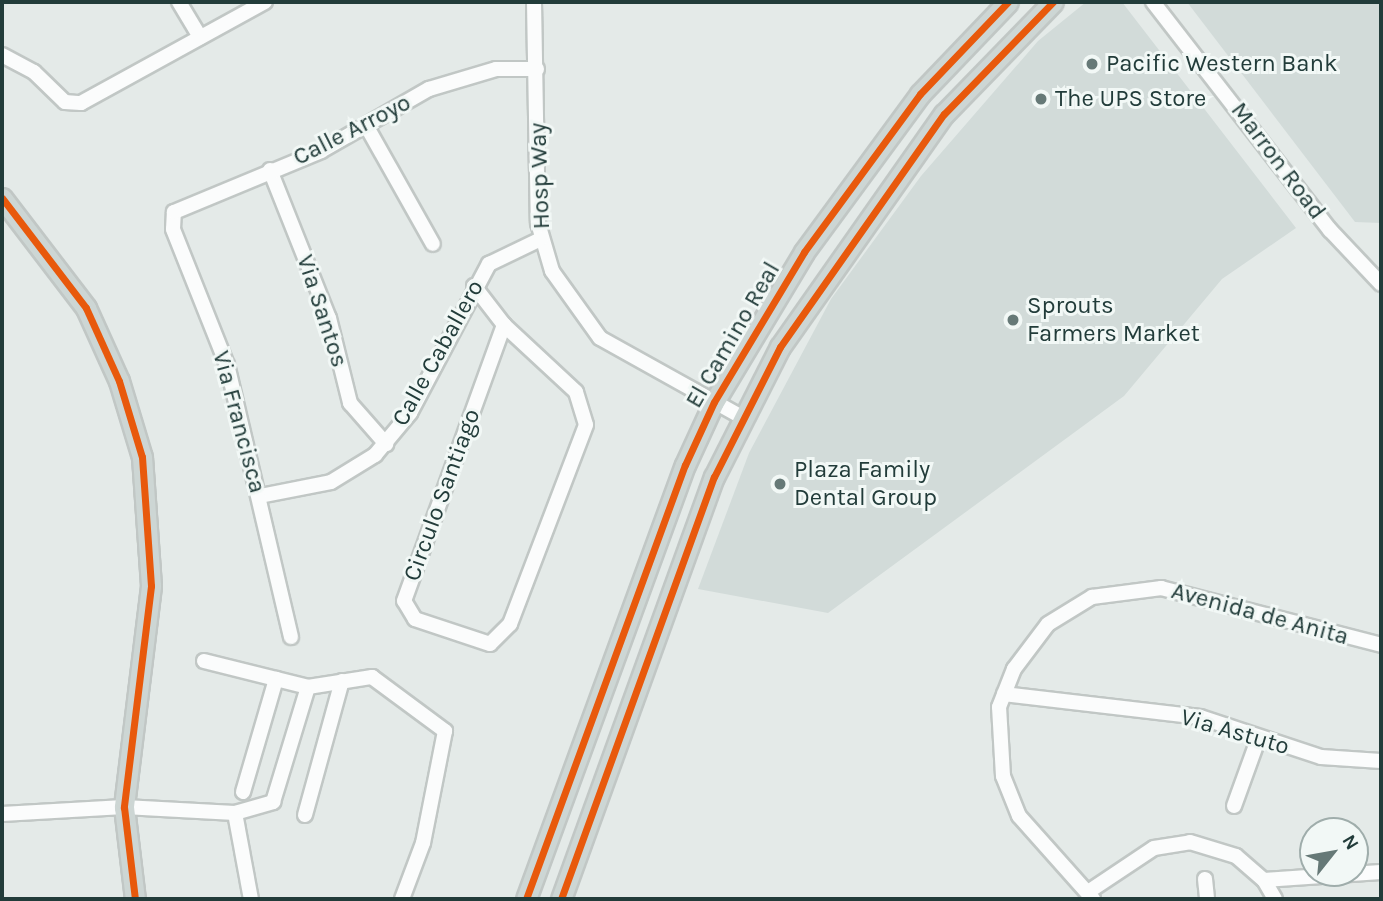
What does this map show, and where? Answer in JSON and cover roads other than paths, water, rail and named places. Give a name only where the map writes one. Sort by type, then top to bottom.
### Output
[{"type":"main road","name":"El Camino Real","points":[[526,899],[685,465],[714,402],[827,220],[920,94],[1008,2]]},
{"type":"main road","name":"El Camino Real","points":[[561,899],[714,477],[742,417],[821,282],[944,114],[1053,2]]},
{"type":"main road","points":[[2,198],[63,271],[99,332],[142,457],[152,586],[124,807],[135,899]]},
{"type":"street","points":[[179,2],[200,37]]},
{"type":"street","points":[[2,55],[34,72],[65,102],[81,103],[265,2]]},
{"type":"street","name":"Hosp Way","points":[[534,2],[541,239],[565,297],[600,338],[742,417]]},
{"type":"street","name":"Marron Road","points":[[1153,2],[1330,230],[1381,284]]},
{"type":"street","name":"Calle Arroyo","points":[[174,212],[367,127],[429,89],[496,69],[537,69]]},
{"type":"street","points":[[367,127],[433,244]]},
{"type":"street","name":"Via Santos","points":[[270,170],[329,318],[351,403],[386,444]]},
{"type":"street","name":"Via Francisca","points":[[174,212],[173,229],[226,365],[260,496],[291,637]]},
{"type":"street","name":"Calle Caballero","points":[[260,496],[331,482],[386,444],[410,413],[474,286],[489,264],[541,239]]},
{"type":"street","points":[[474,286],[504,325]]},
{"type":"street","name":"Circulo Santiago","points":[[504,325],[576,392],[586,425],[510,624],[490,643],[415,619],[404,601],[504,325]]},
{"type":"street","name":"Avenida de Anita","points":[[1091,896],[1019,816],[998,746],[1004,694],[1048,624],[1091,597],[1137,588],[1177,591],[1381,645]]},
{"type":"street","points":[[204,661],[308,687],[372,677],[445,732],[423,843],[402,899]]},
{"type":"street","points":[[243,792],[275,678]]},
{"type":"street","points":[[305,816],[342,681]]},
{"type":"street","points":[[2,814],[124,807],[235,813],[273,802],[308,687]]},
{"type":"street","name":"Via Astuto","points":[[1004,694],[1200,718],[1321,757],[1381,761]]},
{"type":"street","points":[[1234,806],[1259,737]]},
{"type":"street","points":[[235,813],[251,899]]},
{"type":"street","points":[[1091,896],[1154,848],[1190,842],[1236,856],[1264,880],[1275,899]]},
{"type":"street","points":[[1264,880],[1381,872]]},
{"type":"street","points":[[1205,879],[1207,899]]},
{"type":"place","name":"Pacific Western Bank","points":[[1092,64]]},
{"type":"place","name":"The UPS Store","points":[[1041,99]]},
{"type":"place","name":"Sprouts Farmers Market","points":[[1013,320]]},
{"type":"place","name":"Plaza Family Dental Group","points":[[780,484]]}]
